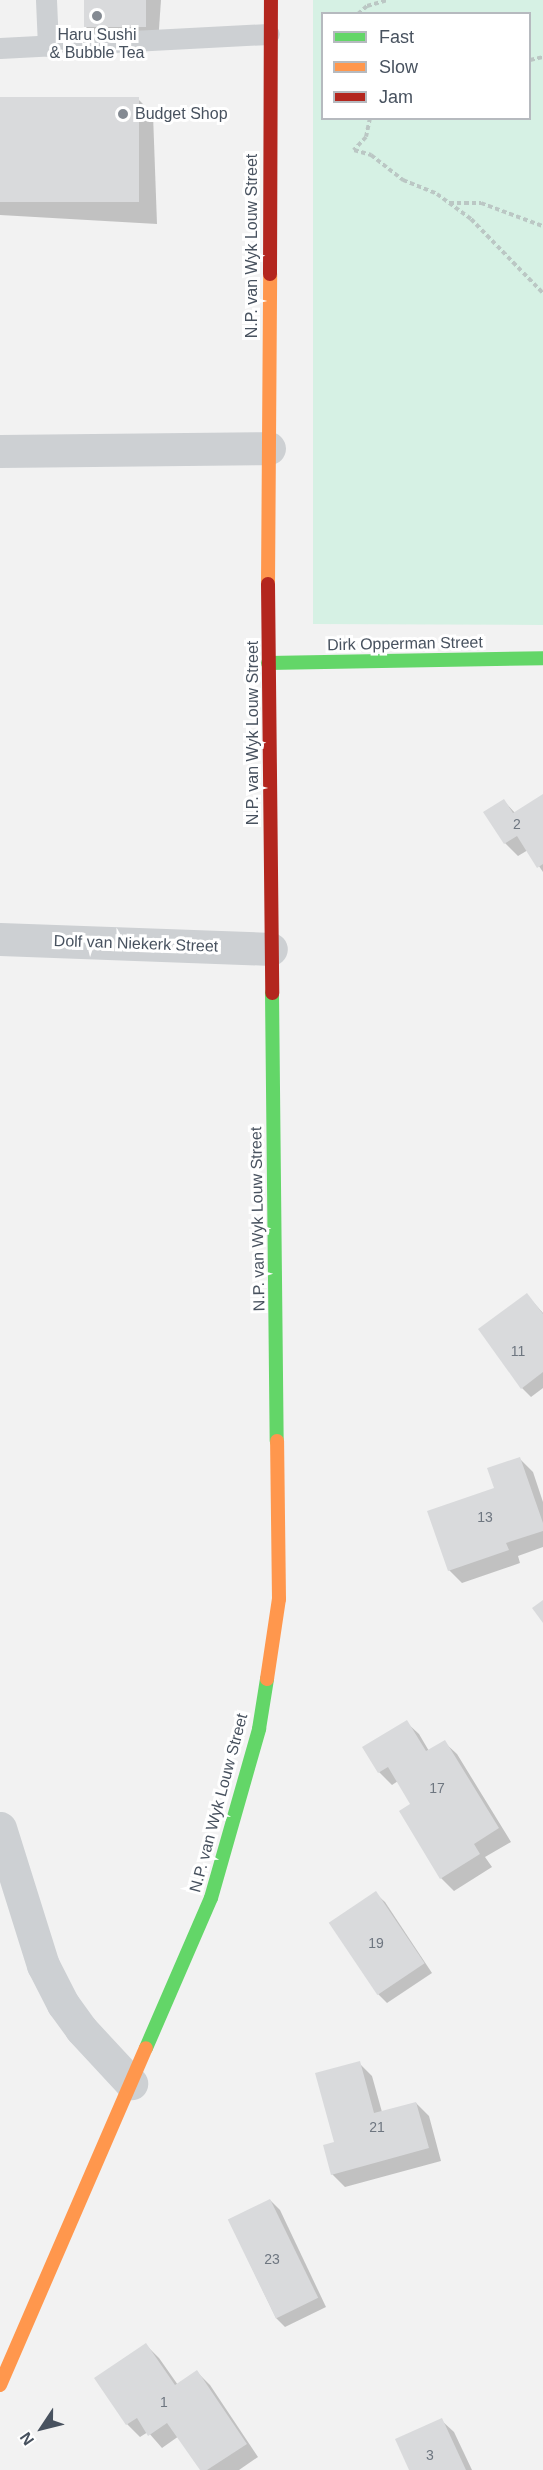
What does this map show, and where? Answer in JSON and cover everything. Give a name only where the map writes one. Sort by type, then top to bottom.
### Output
[{"type":"street","name":"N.P. van Wyk Louw Street","points":[[0,2385],[212,1898],[259,1729],[279,1599],[268,663],[269,34],[271,0]]},
{"type":"street","points":[[0,451],[268,448]]},
{"type":"street","name":"Dirk Opperman Street","points":[[268,663],[543,658]]},
{"type":"street","name":"Dolf van Niekerk Street","points":[[0,939],[271,949]]},
{"type":"street","points":[[0,1828],[43,1965],[63,2004],[81,2029],[131,2083]]},
{"type":"lane","points":[[46,0],[48,46]]},
{"type":"lane","points":[[0,48],[269,34]]},
{"type":"path","points":[[360,12],[367,6],[388,0]]},
{"type":"path","points":[[370,120],[366,137],[354,150],[371,155],[403,180],[437,194],[471,219],[543,293]]},
{"type":"path","points":[[449,203],[481,203],[543,226]]},
{"type":"green space","points":[[313,0],[543,0],[543,625],[313,624]]},
{"type":"building","points":[[84,0],[146,0],[146,27],[84,27]]},
{"type":"building","points":[[0,97],[139,97],[139,202],[0,202]]},
{"type":"building","points":[[543,794],[543,864],[537,868],[517,836],[504,844],[483,812],[504,799],[513,813]]},
{"type":"building","points":[[527,1293],[543,1314],[543,1372],[521,1389],[478,1329]]},
{"type":"building","points":[[520,1457],[543,1523],[543,1531],[506,1543],[509,1550],[448,1571],[427,1511],[494,1488],[487,1468]]},
{"type":"building","points":[[543,1600],[543,1623],[532,1608]]},
{"type":"building","points":[[407,1720],[426,1751],[445,1740],[499,1828],[474,1844],[480,1854],[440,1879],[399,1811],[410,1804],[388,1767],[378,1773],[362,1747]]},
{"type":"building","points":[[376,1891],[425,1963],[377,1995],[329,1923]]},
{"type":"building","points":[[360,2061],[374,2113],[416,2102],[429,2148],[331,2175],[323,2145],[334,2142],[315,2073]]},
{"type":"building","points":[[270,2199],[318,2298],[276,2318],[228,2220]]},
{"type":"building","points":[[146,2343],[175,2385],[197,2370],[247,2444],[207,2470],[200,2470],[167,2423],[148,2436],[137,2418],[126,2425],[94,2378]]},
{"type":"building","points":[[442,2418],[466,2470],[409,2470],[395,2439]]},
{"type":"traffic: fast","points":[[268,663],[543,658]]},
{"type":"traffic: fast","points":[[272,993],[277,1441]]},
{"type":"traffic: fast","points":[[146,2048],[211,1898],[259,1729],[267,1679]]},
{"type":"traffic: slow","points":[[268,584],[270,274]]},
{"type":"traffic: slow","points":[[267,1679],[279,1599],[277,1441]]},
{"type":"traffic: slow","points":[[0,2385],[146,2048]]},
{"type":"traffic: jam","points":[[270,274],[271,0]]},
{"type":"traffic: jam","points":[[268,584],[272,993]]},
{"type":"place","name":"Haru Sushi & Bubble Tea","points":[[97,16]]},
{"type":"place","name":"Budget Shop","points":[[123,114]]}]
